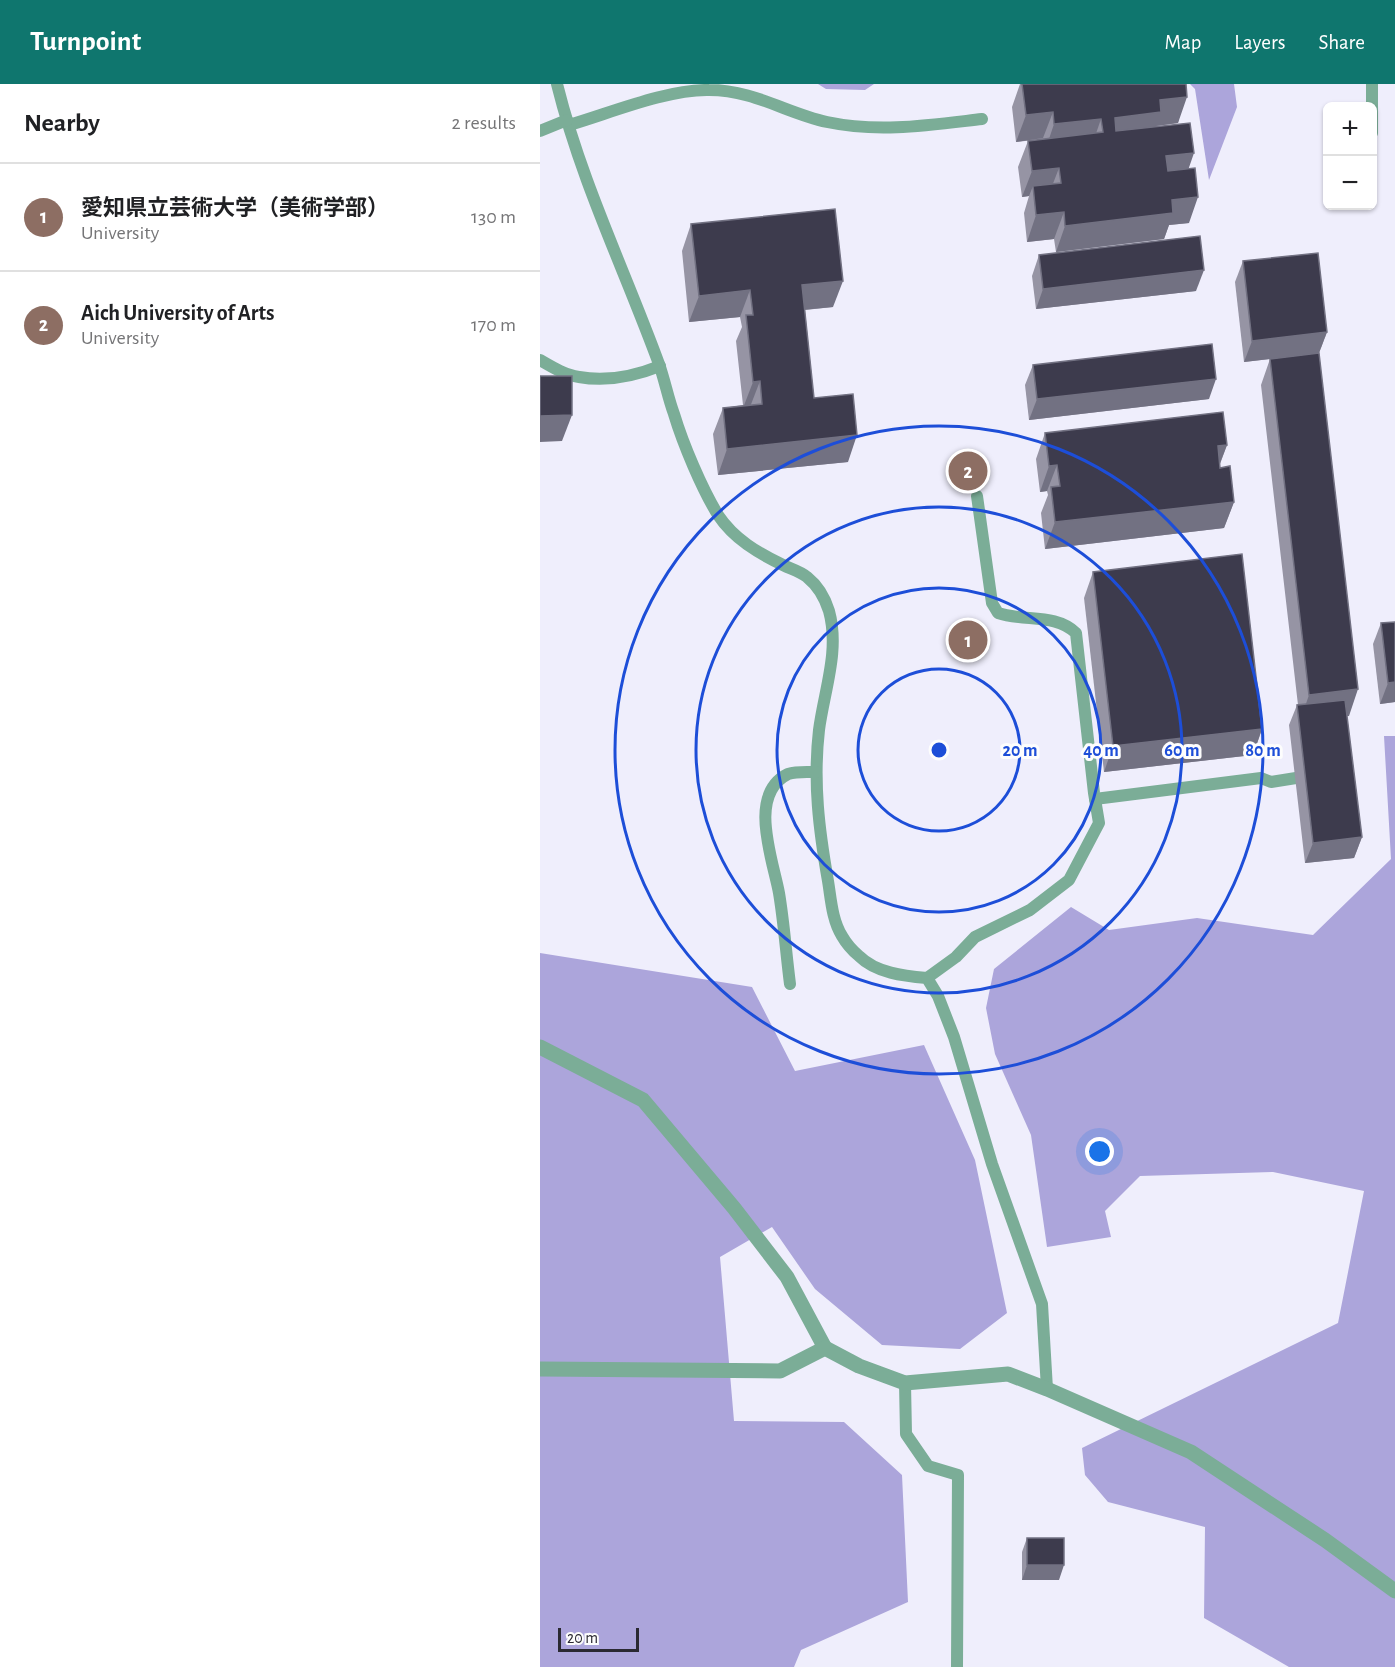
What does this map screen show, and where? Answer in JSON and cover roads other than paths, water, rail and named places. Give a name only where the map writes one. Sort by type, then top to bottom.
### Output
[{"type":"street","points":[[540,1047],[643,1100],[734,1208],[787,1277],[825,1348],[859,1366],[905,1383],[1008,1374],[1047,1389],[1191,1452],[1325,1540],[1395,1591]]},
{"type":"street","points":[[540,1369],[780,1371],[825,1348]]},
{"type":"lane","points":[[557,84],[568,122],[612,246],[660,366],[674,415],[706,493],[727,527],[741,541],[805,575],[819,590],[829,610],[833,631],[832,657],[819,729],[816,772],[818,822],[834,919],[842,937],[860,958],[880,970],[904,976],[927,978],[956,957],[975,937],[1030,910],[1069,880],[1099,823],[1076,633],[1068,625],[1055,620],[1014,618],[998,613],[992,603],[977,496]]},
{"type":"lane","points":[[1372,84],[1372,102]]},
{"type":"lane","points":[[540,131],[689,90],[733,91],[753,95],[825,121],[851,126],[897,128],[981,119]]},
{"type":"lane","points":[[540,360],[557,370],[579,377],[609,378],[638,375],[660,366]]},
{"type":"lane","points":[[790,984],[779,892],[766,830],[766,807],[768,795],[788,774],[816,772]]},
{"type":"lane","points":[[1095,799],[1261,778],[1271,782],[1296,778]]},
{"type":"lane","points":[[927,978],[938,996],[954,1037],[992,1164],[1042,1304],[1047,1389]]},
{"type":"lane","points":[[905,1383],[906,1434],[928,1466],[958,1475],[957,1667]]},
{"type":"place","name":"Aich University of Arts","points":[[968,471]]},
{"type":"place","name":"愛知県立芸術大学（美術学部）","points":[[968,640]]}]
